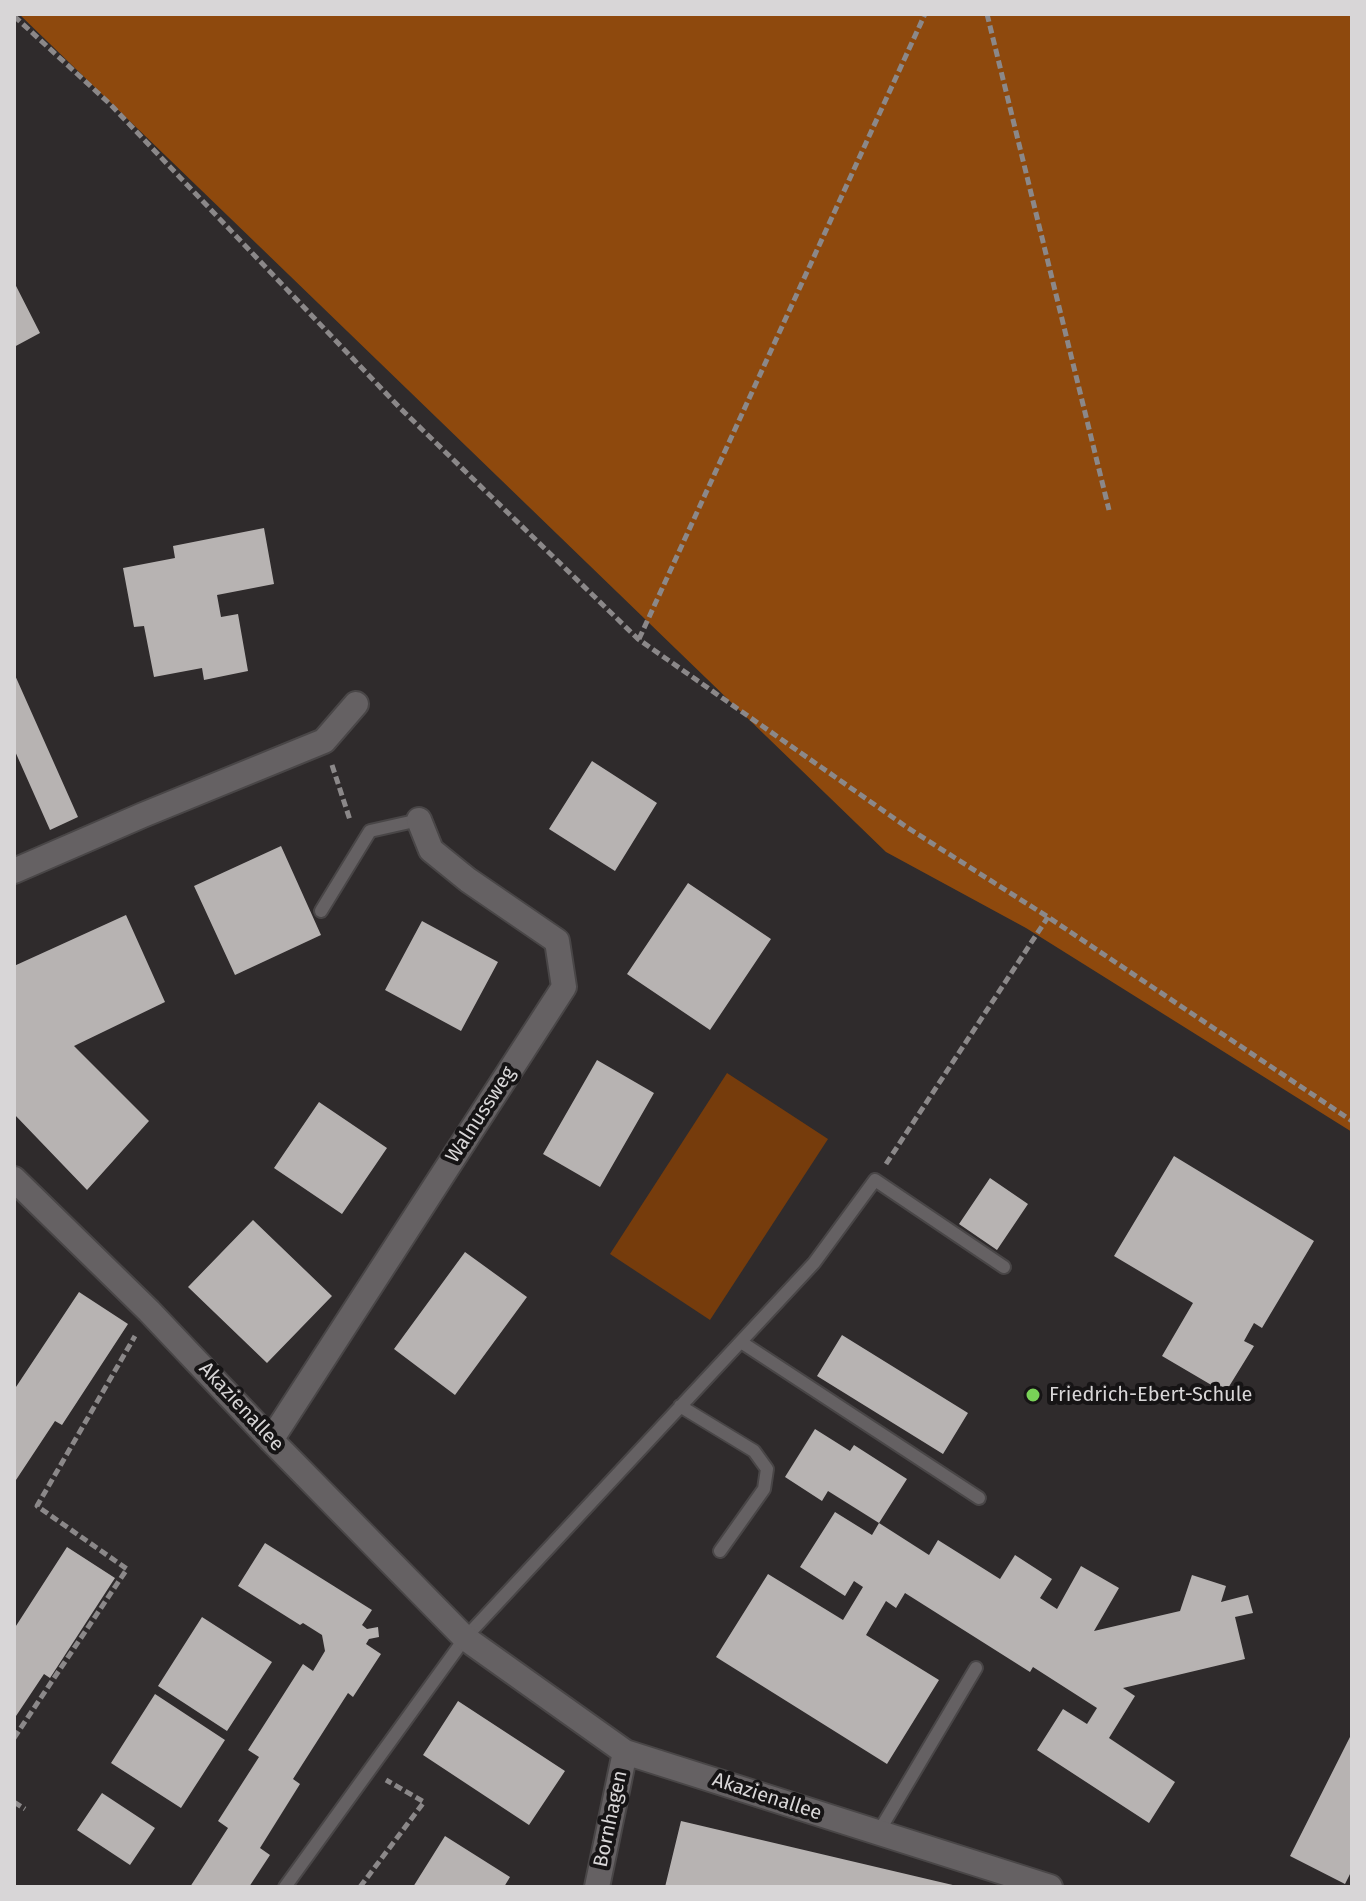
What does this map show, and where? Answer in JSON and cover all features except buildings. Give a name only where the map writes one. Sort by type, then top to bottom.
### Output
[{"type":"street","points":[[14,871],[324,741],[356,704]]},
{"type":"street","name":"Walnussweg","points":[[271,1440],[564,987],[557,941],[468,880],[431,850],[419,820]]},
{"type":"street","name":"Akazienallee","points":[[14,1179],[149,1311],[465,1638],[625,1752],[1043,1886]]},
{"type":"street","name":"Bornhagen","points":[[597,1887],[625,1752]]},
{"type":"lane","points":[[321,911],[370,831],[419,820]]},
{"type":"lane","points":[[285,1887],[465,1638],[814,1263],[875,1180],[1004,1267]]},
{"type":"lane","points":[[741,1342],[979,1498]]},
{"type":"lane","points":[[680,1406],[754,1451],[767,1469],[764,1489],[720,1551]]},
{"type":"lane","points":[[878,1833],[976,1668]]},
{"type":"path","points":[[638,639],[925,14]]},
{"type":"path","points":[[987,14],[1109,510]]},
{"type":"path","points":[[14,16],[110,104],[400,408],[638,639],[908,828],[1048,917],[1352,1121]]},
{"type":"path","points":[[340,790],[351,822],[370,831]]},
{"type":"path","points":[[875,1180],[1048,917]]},
{"type":"path","points":[[14,1738],[127,1569],[37,1506],[149,1311]]},
{"type":"path","points":[[360,1887],[424,1802],[368,1770]]},
{"type":"path","points":[[14,1802],[25,1809]]},
{"type":"shaded area","points":[[19,14],[1352,14],[1352,1132],[1026,928],[886,852]]},
{"type":"shaded area","points":[[727,1073],[828,1139],[710,1320],[610,1254]]},
{"type":"place","name":"Friedrich-Ebert-Schule","points":[[1033,1395]]}]
